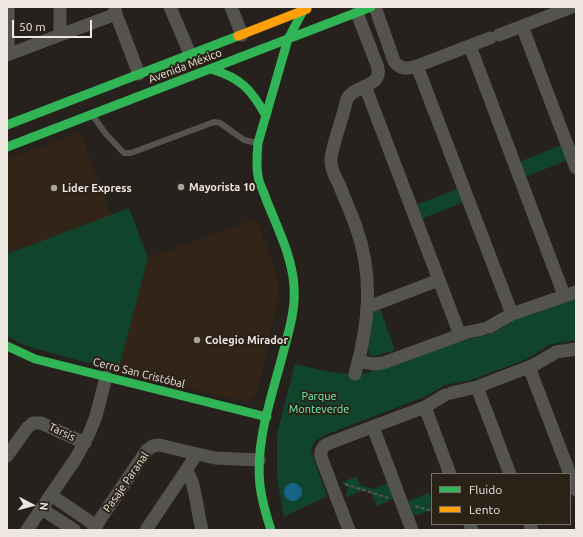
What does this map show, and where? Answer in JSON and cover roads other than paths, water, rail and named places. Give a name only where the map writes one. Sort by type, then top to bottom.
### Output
[{"type":"street","points":[[8,7],[8,55],[60,35],[116,10],[138,74]]},
{"type":"street","points":[[60,7],[60,35]]},
{"type":"street","points":[[170,7],[190,54]]},
{"type":"street","points":[[231,7],[242,35]]},
{"type":"street","points":[[285,7],[288,39]]},
{"type":"street","name":"Avenida México","points":[[7,125],[242,35],[285,18],[303,9],[314,7]]},
{"type":"street","name":"Avenida México","points":[[7,147],[371,7]]},
{"type":"street","points":[[375,7],[394,61],[402,68],[417,66],[573,7],[576,11]]},
{"type":"street","points":[[271,530],[262,498],[259,479],[259,460],[262,437],[292,317],[294,287],[290,261],[261,187],[258,177],[256,158],[258,143],[288,39],[303,9]]},
{"type":"street","points":[[357,13],[379,72],[372,84],[354,91],[347,99],[331,161],[333,171],[362,245],[368,278],[368,306],[365,334],[356,368],[383,363],[460,335],[486,328],[512,314],[570,293],[470,46]]},
{"type":"street","points":[[522,26],[576,168]]},
{"type":"street","points":[[417,66],[512,314]]},
{"type":"street","points":[[211,69],[230,75],[244,84],[266,116]]},
{"type":"street","points":[[365,86],[460,335]]},
{"type":"street","points":[[368,306],[439,280]]},
{"type":"street","name":"Cerro San Cristóbal","points":[[7,346],[35,359],[267,417]]},
{"type":"street","points":[[349,530],[320,454],[323,447],[327,444],[425,407],[448,394],[477,387],[529,367],[555,353],[576,348]]},
{"type":"street","points":[[529,367],[570,473]]},
{"type":"street","points":[[28,530],[85,443],[94,421],[106,377]]},
{"type":"street","points":[[477,387],[510,473]]},
{"type":"street","points":[[425,407],[450,473]]},
{"type":"street","name":"Tarsis","points":[[7,456],[26,428],[29,425],[37,423],[46,424],[85,443]]},
{"type":"street","points":[[373,427],[412,530]]},
{"type":"street","name":"Pasaje Paranal","points":[[95,530],[101,518],[150,447],[159,445],[215,458],[259,460]]},
{"type":"street","points":[[146,530],[197,454]]},
{"type":"street","points":[[186,470],[194,484],[196,504],[202,530]]},
{"type":"street","points":[[571,477],[576,490]]},
{"type":"street","points":[[51,496],[92,523],[95,530]]},
{"type":"street","points":[[42,509],[74,530]]},
{"type":"lane","points":[[92,114],[106,134],[124,153],[131,153],[214,122],[220,123],[244,140],[258,143]]},
{"type":"water","points":[[293,483],[299,486],[302,492],[299,498],[293,501],[287,498],[284,492],[287,486]]},
{"type":"place","name":"Mayorista 10","points":[[181,187]]},
{"type":"place","name":"Lider Express","points":[[54,188]]},
{"type":"place","name":"Colegio Mirador","points":[[197,340]]},
{"type":"park label","name":"Parque Monteverde","points":[[319,402]]}]
